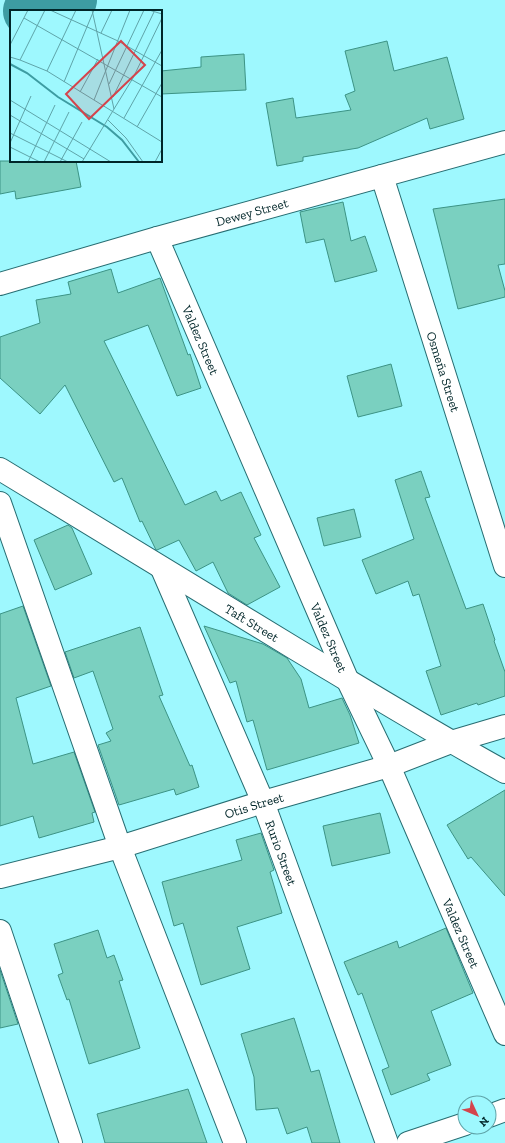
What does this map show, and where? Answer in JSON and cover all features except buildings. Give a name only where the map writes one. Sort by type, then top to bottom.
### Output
[{"type":"street","name":"Dewey Street","points":[[0,284],[157,238],[505,142]]},
{"type":"street","name":"Osmeña Street","points":[[382,176],[505,566]]},
{"type":"street","name":"Valdez Street","points":[[157,238],[348,681],[389,766],[505,1034]]},
{"type":"street","name":"Taft Street","points":[[0,469],[348,681],[505,772]]},
{"type":"street","points":[[0,503],[120,847],[235,1143]]},
{"type":"street","name":"Rurio Street","points":[[162,569],[263,802],[387,1143]]},
{"type":"street","name":"Otis Street","points":[[0,877],[120,847],[263,802],[389,766],[451,742],[505,726]]},
{"type":"street","points":[[0,931],[71,1143]]},
{"type":"street","points":[[408,1143],[457,1127]]},
{"type":"waterway","points":[[34,10],[70,0]]}]
